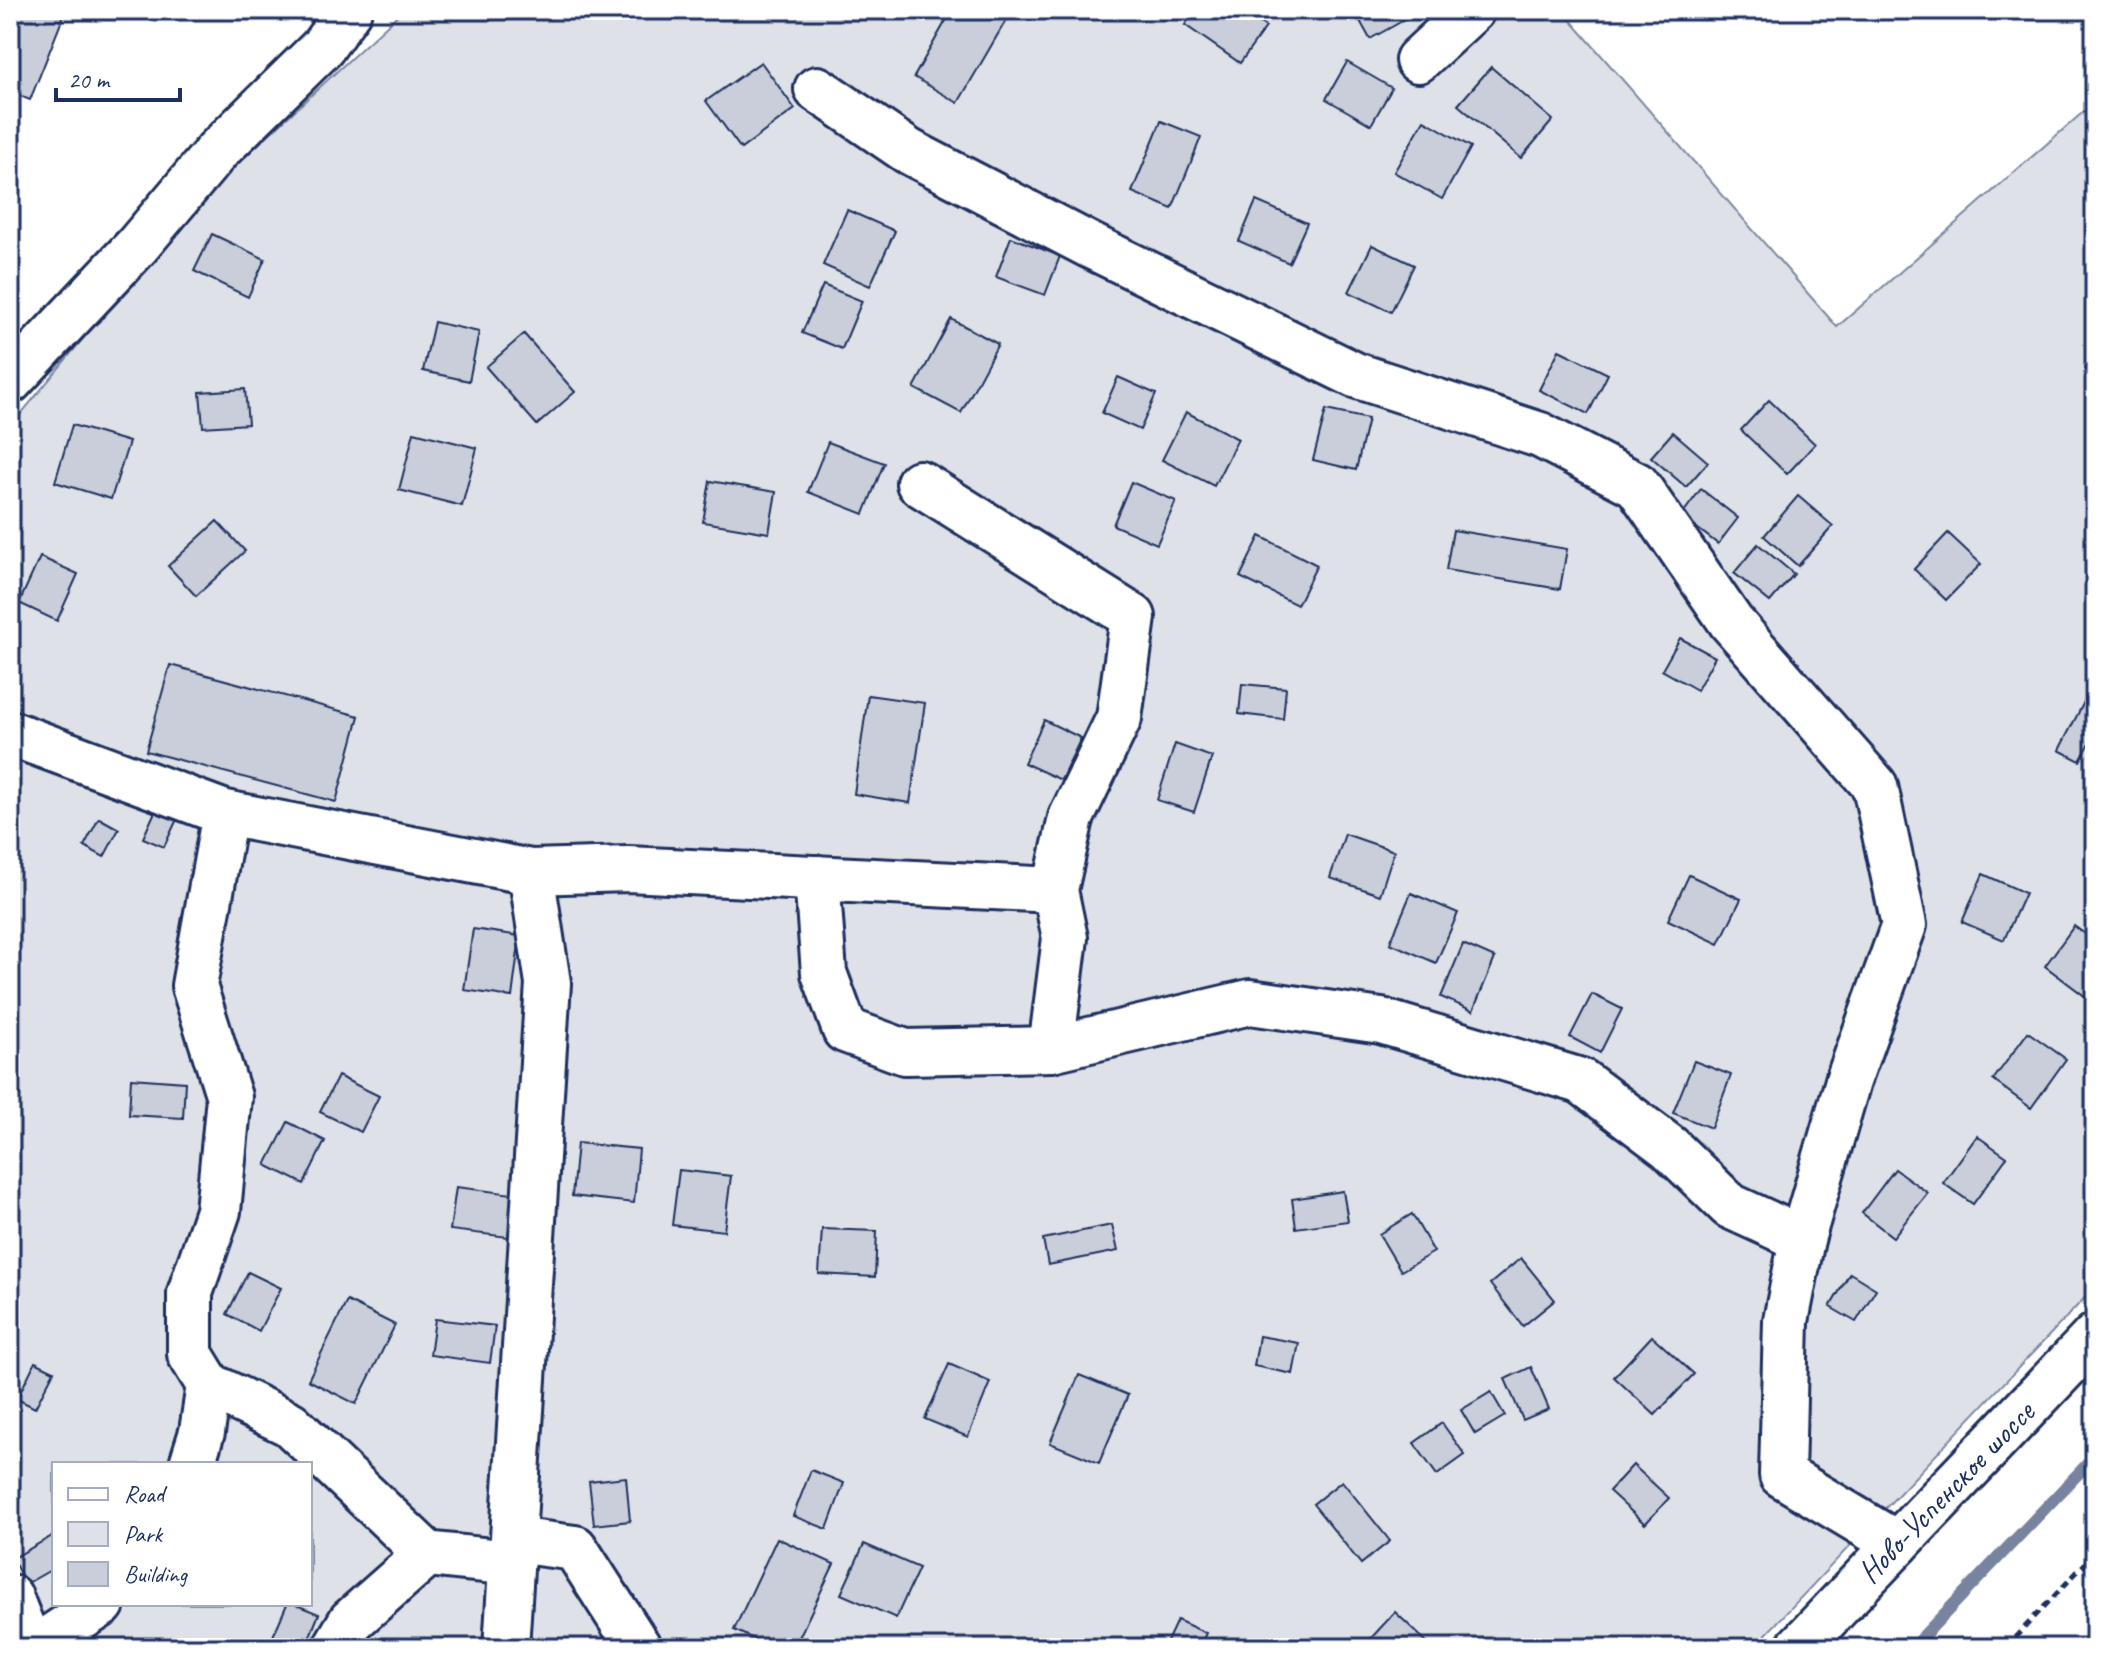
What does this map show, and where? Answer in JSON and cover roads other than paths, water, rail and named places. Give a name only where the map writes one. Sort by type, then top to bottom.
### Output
[{"type":"street","points":[[10,381],[137,246],[217,151],[322,48],[349,10]]},
{"type":"street","points":[[1418,60],[1472,10]]},
{"type":"street","points":[[817,89],[908,151],[1091,246],[1355,375],[1540,435],[1637,485],[1731,622],[1875,786],[1904,925],[1848,1081],[1802,1239],[1786,1321],[1782,1475],[1897,1544]]},
{"type":"street","points":[[919,483],[1133,617],[1119,718],[1071,818],[1055,890],[1065,938],[1051,1049]]},
{"type":"street","points":[[10,733],[225,813],[531,872],[628,869],[1055,890]]},
{"type":"street","points":[[225,813],[194,986],[229,1097],[218,1211],[190,1293],[190,1354],[209,1385],[290,1424],[427,1554]]},
{"type":"street","points":[[506,1648],[548,983],[531,872]]},
{"type":"street","points":[[817,878],[824,973],[845,1030],[905,1052],[1051,1049],[1250,1002],[1381,1021],[1581,1081],[1669,1147],[1730,1206],[1802,1239]]},
{"type":"street","name":"Ново-Успенское шоссе","points":[[1798,1648],[2095,1336]]},
{"type":"street","points":[[193,1462],[202,1432],[209,1385]]},
{"type":"street","points":[[335,1648],[351,1621],[427,1554],[575,1548],[639,1648]]},
{"type":"street","points":[[10,1597],[33,1648],[99,1606]]},
{"type":"waterway","points":[[1912,1648],[2095,1456]]}]
